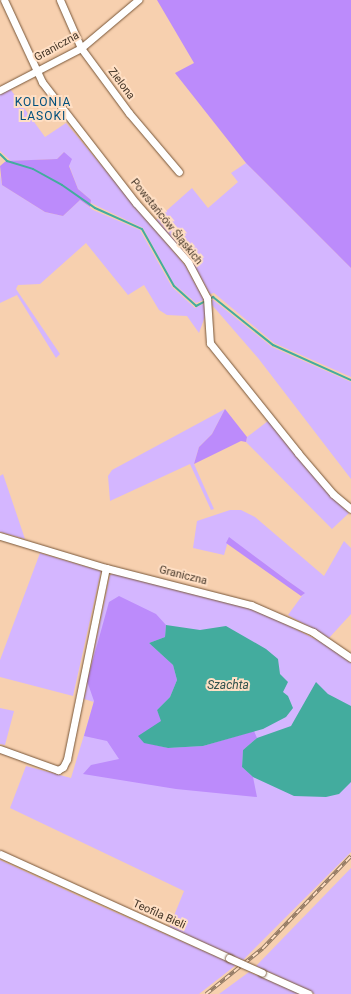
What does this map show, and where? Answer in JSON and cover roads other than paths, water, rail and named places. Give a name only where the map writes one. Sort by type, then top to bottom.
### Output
[{"type":"street","name":"Powstańców Śląskich","points":[[4,0],[42,82],[74,126],[188,262],[207,298],[210,343],[298,453],[333,494],[351,509]]},
{"type":"street","name":"Zielona","points":[[60,0],[81,48],[129,112],[179,172]]},
{"type":"street","name":"Graniczna","points":[[0,90],[81,48],[138,0]]},
{"type":"street","name":"Graniczna","points":[[0,536],[106,568],[252,604],[314,632],[351,658]]},
{"type":"street","points":[[0,749],[58,770],[63,767],[67,759],[106,568]]},
{"type":"street","name":"Teofila Bieli","points":[[0,854],[169,932],[310,994]]},
{"type":"water","name":"Szachta","points":[[166,625],[200,630],[226,626],[266,649],[278,659],[280,674],[288,682],[283,692],[288,696],[293,708],[286,717],[263,729],[203,746],[168,748],[144,743],[138,736],[161,721],[157,710],[170,697],[177,680],[173,665],[149,643],[165,637]]},
{"type":"water","points":[[316,682],[328,694],[351,706],[351,782],[339,794],[326,797],[294,796],[253,777],[242,767],[243,750],[257,738],[291,726]]},
{"type":"waterway","points":[[0,154],[7,161],[33,169],[62,185],[95,208],[142,229],[174,286],[196,306],[204,302]]},
{"type":"waterway","points":[[210,299],[213,297],[273,345],[351,380]]},
{"type":"railway","points":[[206,994],[263,948],[351,856]]},
{"type":"district","name":"KOLONIA LASOKI","points":[[43,110]]}]
